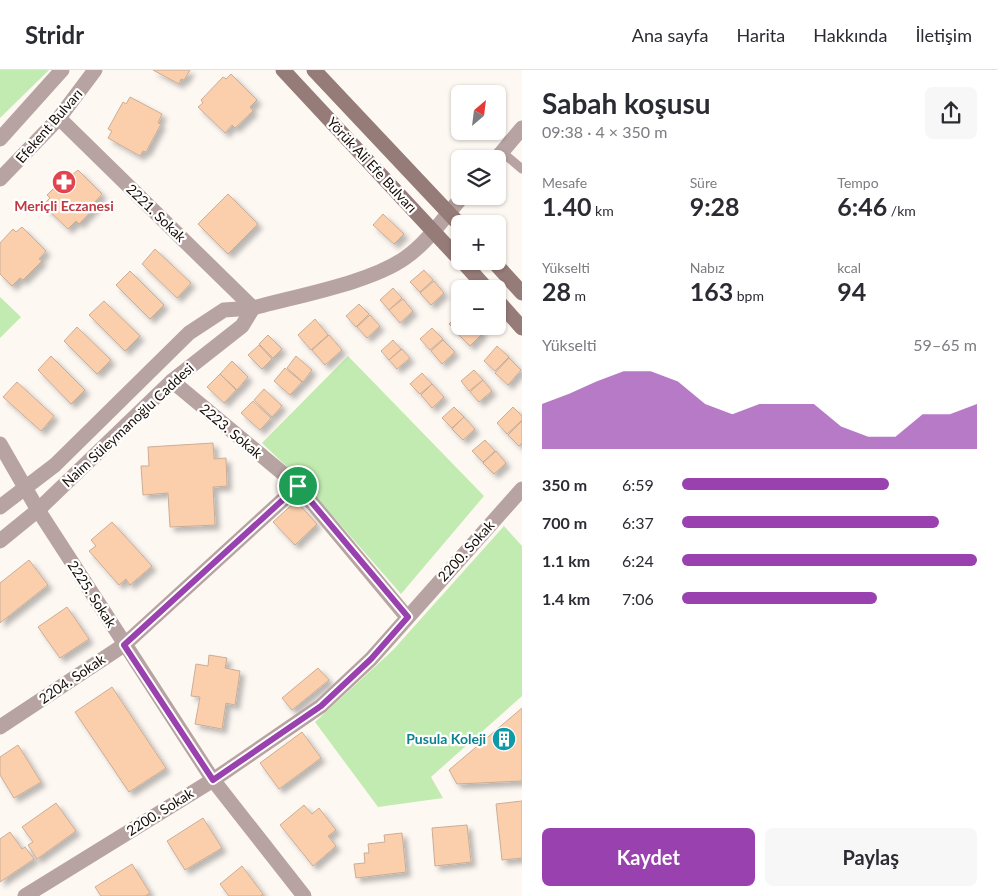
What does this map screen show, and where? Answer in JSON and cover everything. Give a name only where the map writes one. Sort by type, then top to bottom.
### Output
[{"type":"main road","name":"Yörük Ali Efe Bulvarı","points":[[284,70],[451,249]]},
{"type":"main road","name":"Yörük Ali Efe Bulvarı","points":[[314,70],[451,215]]},
{"type":"main road","name":"Yörük Ali Efe Bulvarı","points":[[470,270],[479,280]]},
{"type":"main road","points":[[501,270],[522,293]]},
{"type":"main road","points":[[506,310],[522,328]]},
{"type":"street","name":"Efekent Bulvarı","points":[[0,139],[62,70]]},
{"type":"street","name":"Efekent Bulvarı","points":[[0,179],[58,118],[95,70]]},
{"type":"street","name":"2221. Sokak","points":[[58,118],[253,308]]},
{"type":"street","points":[[503,150],[522,128]]},
{"type":"street","name":"Naim Süleymanoğlu Caddesi","points":[[0,507],[55,465],[189,334],[224,310],[253,308],[370,276],[406,258],[434,230],[455,205]]},
{"type":"street","name":"Naim Süleymanoğlu Caddesi","points":[[0,541],[38,510],[172,381],[242,326],[253,308]]},
{"type":"street","name":"2223. Sokak","points":[[172,381],[298,486],[408,617]]},
{"type":"street","name":"2225. Sokak","points":[[0,444],[38,510],[213,780],[304,896]]},
{"type":"street","name":"2204. Sokak","points":[[0,727],[124,645],[298,486]]},
{"type":"street","name":"2200. Sokak","points":[[25,896],[213,780],[321,706],[371,659],[522,489]]},
{"type":"lane","points":[[506,159],[522,169]]},
{"type":"green space","points":[[0,70],[49,70],[0,118]]},
{"type":"green space","points":[[0,297],[21,317],[0,338]]},
{"type":"green space","points":[[348,356],[484,496],[401,594],[303,482],[262,443]]},
{"type":"green space","points":[[504,526],[522,546],[522,696],[431,777],[443,798],[378,807],[315,722],[393,650]]},
{"type":"building","points":[[153,70],[190,70],[184,80],[181,79],[179,84]]},
{"type":"building","points":[[231,74],[257,100],[250,107],[253,111],[235,128],[232,125],[225,133],[198,107],[203,103],[201,100],[223,77],[226,79]]},
{"type":"building","points":[[130,97],[162,114],[158,123],[161,124],[146,152],[143,151],[140,156],[108,138],[112,131],[108,129],[123,102],[126,104]]},
{"type":"building","points":[[78,170],[102,194],[95,202],[98,204],[79,224],[76,221],[68,229],[43,205],[50,198],[47,195],[69,173],[72,175]]},
{"type":"building","points":[[228,194],[258,224],[228,254],[198,224]]},
{"type":"building","points":[[383,214],[404,234],[394,244],[373,225]]},
{"type":"building","points":[[22,227],[46,251],[39,259],[42,261],[23,280],[20,278],[12,286],[0,274],[0,243],[13,229],[16,232]]},
{"type":"building","points":[[155,249],[191,283],[177,298],[142,264]]},
{"type":"building","points":[[424,270],[433,280],[420,292],[410,282]]},
{"type":"building","points":[[130,271],[164,305],[150,319],[116,285]]},
{"type":"building","points":[[434,281],[444,293],[431,305],[420,293]]},
{"type":"building","points":[[393,288],[402,298],[389,310],[380,300]]},
{"type":"building","points":[[403,299],[413,311],[400,323],[389,310]]},
{"type":"building","points":[[104,301],[140,336],[125,351],[89,315]]},
{"type":"building","points":[[359,304],[369,314],[356,327],[346,316]]},
{"type":"building","points":[[370,315],[380,326],[367,338],[357,327]]},
{"type":"building","points":[[315,319],[328,335],[311,350],[298,335]]},
{"type":"building","points":[[77,327],[111,360],[97,374],[64,341]]},
{"type":"building","points":[[432,328],[443,339],[430,350],[420,339]]},
{"type":"building","points":[[268,335],[282,349],[273,358],[259,344]]},
{"type":"building","points":[[329,335],[342,350],[325,365],[312,350]]},
{"type":"building","points":[[459,335],[481,335],[470,346]]},
{"type":"building","points":[[393,340],[401,349],[389,360],[381,351]]},
{"type":"building","points":[[443,340],[455,352],[442,364],[431,351]]},
{"type":"building","points":[[259,345],[272,359],[262,369],[248,355]]},
{"type":"building","points":[[497,346],[509,357],[495,371],[484,361]]},
{"type":"building","points":[[402,349],[410,358],[397,369],[389,360]]},
{"type":"building","points":[[51,356],[85,390],[71,404],[38,370]]},
{"type":"building","points":[[296,356],[312,370],[303,382],[287,368]]},
{"type":"building","points":[[509,358],[521,370],[508,385],[495,373]]},
{"type":"building","points":[[232,361],[248,377],[237,390],[220,374]]},
{"type":"building","points":[[285,368],[302,382],[290,395],[274,381]]},
{"type":"building","points":[[474,370],[483,380],[469,391],[461,381]]},
{"type":"building","points":[[422,373],[432,384],[420,394],[410,384]]},
{"type":"building","points":[[220,374],[236,390],[224,403],[207,387]]},
{"type":"building","points":[[483,380],[492,391],[479,402],[470,392]]},
{"type":"building","points":[[17,382],[54,416],[41,431],[3,397]]},
{"type":"building","points":[[432,384],[444,397],[432,408],[421,395]]},
{"type":"building","points":[[264,389],[282,406],[272,417],[254,400]]},
{"type":"building","points":[[253,401],[271,418],[260,430],[241,413]]},
{"type":"building","points":[[454,407],[464,417],[452,428],[442,418]]},
{"type":"building","points":[[513,407],[522,416],[522,420],[507,434],[497,423]]},
{"type":"building","points":[[464,417],[475,429],[463,440],[452,429]]},
{"type":"building","points":[[522,421],[522,443],[519,446],[508,435]]},
{"type":"building","points":[[485,440],[495,451],[483,462],[472,451]]},
{"type":"building","points":[[213,443],[214,459],[226,458],[227,486],[213,487],[215,525],[170,527],[168,493],[143,495],[141,466],[149,466],[148,447]]},
{"type":"building","points":[[496,451],[506,463],[494,474],[483,463]]},
{"type":"building","points":[[296,501],[317,524],[295,545],[273,522]]},
{"type":"building","points":[[112,522],[152,566],[130,585],[126,579],[119,585],[89,551],[96,546],[91,540]]},
{"type":"building","points":[[29,560],[48,585],[0,623],[0,583]]},
{"type":"building","points":[[67,607],[89,639],[60,658],[38,627]]},
{"type":"building","points":[[209,655],[227,658],[225,668],[240,671],[235,705],[226,703],[222,729],[195,724],[200,697],[191,696],[196,664],[208,666]]},
{"type":"building","points":[[318,668],[329,680],[292,710],[282,698]]},
{"type":"building","points":[[112,687],[166,768],[129,792],[75,712]]},
{"type":"building","name":"Pusula Koleji","points":[[522,708],[522,781],[457,784],[449,770]]},
{"type":"building","points":[[302,732],[321,758],[279,789],[260,763]]},
{"type":"building","points":[[18,745],[41,782],[14,798],[0,775],[0,757]]},
{"type":"building","points":[[522,801],[522,858],[502,860],[496,804]]},
{"type":"building","points":[[56,803],[76,831],[37,859],[28,845],[33,842],[22,827]]},
{"type":"building","points":[[304,805],[312,814],[319,808],[336,830],[328,836],[336,846],[313,866],[280,825]]},
{"type":"building","points":[[203,818],[222,848],[185,870],[167,841]]},
{"type":"building","points":[[467,825],[471,862],[435,866],[432,828]]},
{"type":"building","points":[[10,832],[22,849],[25,847],[34,859],[0,882],[0,839]]},
{"type":"building","points":[[402,833],[406,872],[356,878],[354,864],[365,863],[364,853],[369,853],[368,844],[385,842],[384,835]]},
{"type":"building","points":[[132,864],[150,893],[145,896],[101,896],[95,887]]},
{"type":"building","points":[[242,866],[263,894],[261,896],[229,896],[220,884]]},
{"type":"place","name":"Meriçli Eczanesi","points":[[64,182]]},
{"type":"place","name":"Pusula Koleji","points":[[504,739]]},
{"type":"route","points":[[298,486],[408,617],[371,659],[321,706],[213,780],[124,645],[298,486]]}]
